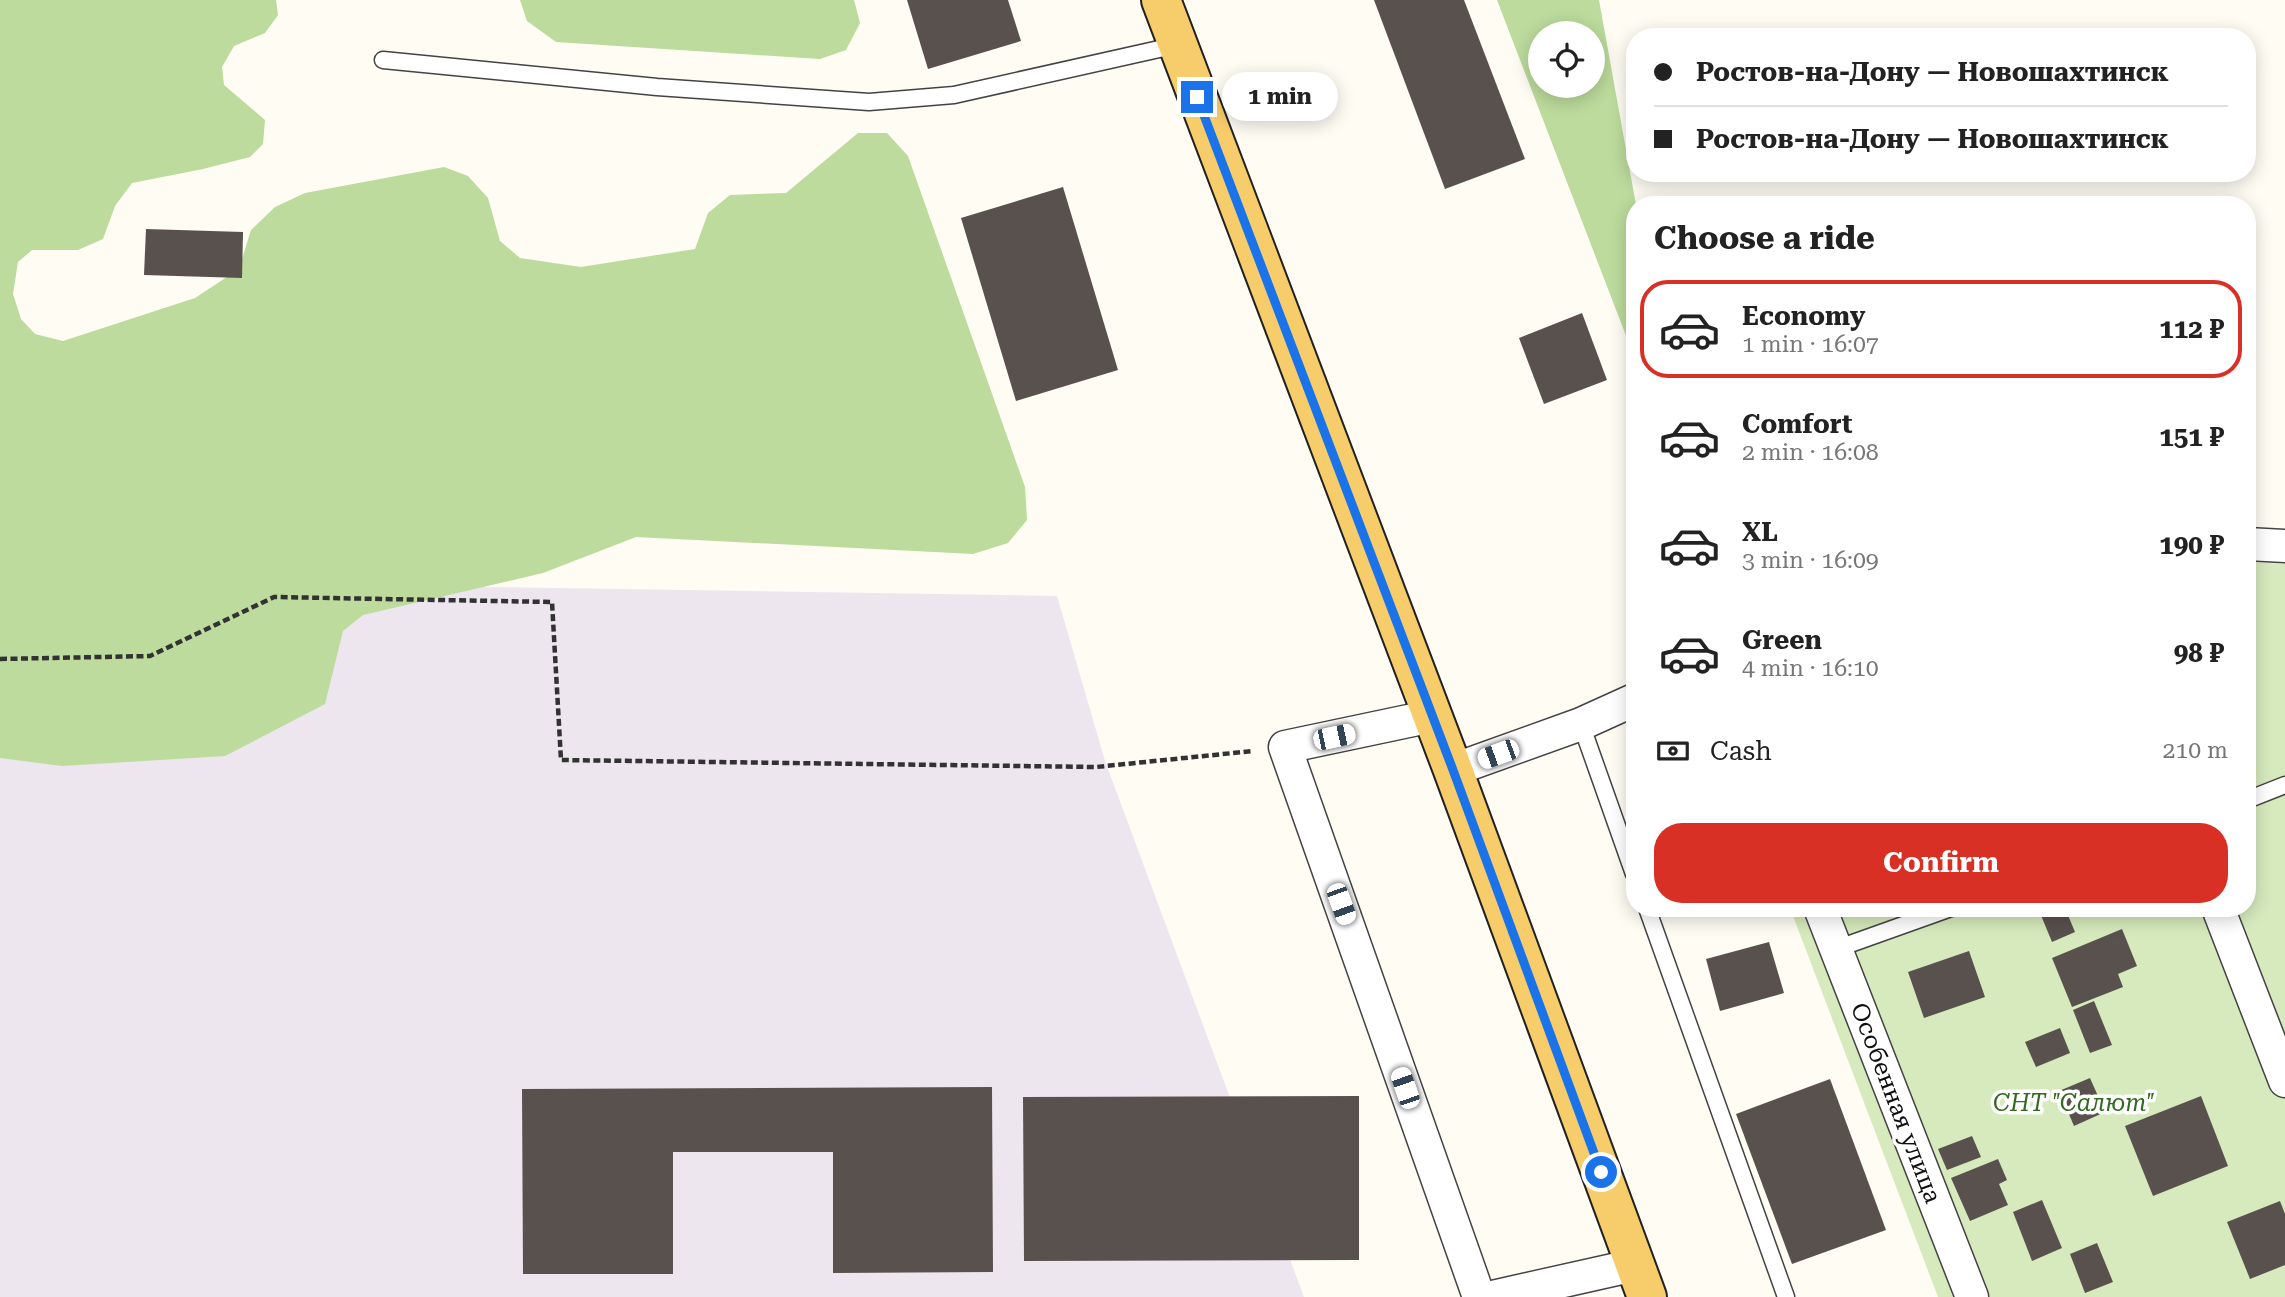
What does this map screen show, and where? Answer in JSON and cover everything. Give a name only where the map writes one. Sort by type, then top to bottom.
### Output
[{"type":"main road","points":[[1160,0],[1453,770],[1641,1281]]},
{"type":"street","points":[[2256,544],[2285,546]]},
{"type":"street","points":[[1453,770],[1581,724],[1626,704]]},
{"type":"street","points":[[1432,716],[1285,747],[1479,1297]]},
{"type":"street","name":"Особенная улица","points":[[1824,917],[1972,1297]]},
{"type":"street","points":[[2221,917],[2285,1081]]},
{"type":"street","points":[[1492,1297],[1641,1281]]},
{"type":"lane","points":[[383,60],[657,87],[869,102],[954,95],[1177,45]]},
{"type":"lane","points":[[1581,724],[1626,851]]},
{"type":"lane","points":[[2256,796],[2285,785]]},
{"type":"lane","points":[[1650,917],[1786,1297]]},
{"type":"lane","points":[[1836,949],[1926,917]]},
{"type":"path","points":[[0,659],[150,656],[274,597],[552,603],[561,760],[1096,767],[1285,747]]},
{"type":"shaded area","points":[[0,579],[1057,596],[1105,761],[1304,1297],[0,1297]]},
{"type":"green space","points":[[0,0],[276,0],[278,15],[265,33],[234,46],[222,67],[224,85],[265,120],[263,144],[250,157],[132,183],[115,206],[103,239],[78,250],[32,250],[18,262],[13,294],[21,319],[35,334],[63,341],[195,298],[239,269],[251,230],[275,207],[305,193],[444,167],[468,176],[488,198],[500,241],[520,258],[581,267],[695,249],[708,213],[730,195],[786,193],[858,133],[887,133],[908,156],[1025,487],[1027,520],[1008,543],[973,554],[636,537],[543,573],[363,615],[343,631],[325,704],[225,756],[62,766],[0,758]]},
{"type":"green space","points":[[520,0],[854,0],[860,23],[846,50],[820,59],[556,42],[527,21]]},
{"type":"green space","points":[[1497,0],[1599,0],[1603,21],[1528,21],[1528,81]]},
{"type":"green space","points":[[1605,33],[1626,150],[1626,182],[1632,182],[1634,196],[1626,196],[1626,336],[1535,98],[1605,98]]},
{"type":"green space","name":"СНТ \"Салют\"","points":[[2256,562],[2285,564],[2285,1297],[1938,1297],[1793,917],[2256,917]]},
{"type":"building","points":[[907,0],[1008,0],[1021,41],[928,69]]},
{"type":"building","points":[[1374,0],[1464,0],[1525,159],[1445,189]]},
{"type":"building","points":[[1063,187],[1118,370],[1016,401],[961,218]]},
{"type":"building","points":[[146,229],[243,232],[242,278],[144,275]]},
{"type":"building","points":[[1582,313],[1607,380],[1544,404],[1519,338]]},
{"type":"building","points":[[2042,917],[2069,917],[2075,932],[2052,942]]},
{"type":"building","points":[[2122,929],[2137,966],[2118,974],[2123,987],[2072,1007],[2052,958]]},
{"type":"building","points":[[1769,942],[1784,993],[1720,1011],[1706,959]]},
{"type":"building","points":[[1969,951],[1985,997],[1924,1018],[1908,972]]},
{"type":"building","points":[[2094,1001],[2112,1045],[2090,1053],[2073,1010]]},
{"type":"building","points":[[2060,1028],[2070,1053],[2036,1067],[2025,1042]]},
{"type":"building","points":[[2090,1078],[2105,1112],[2074,1126],[2059,1091]]},
{"type":"building","points":[[1830,1079],[1886,1230],[1792,1264],[1736,1114]]},
{"type":"building","points":[[992,1087],[993,1272],[833,1273],[833,1152],[673,1152],[673,1274],[523,1274],[522,1089]]},
{"type":"building","points":[[1359,1096],[1359,1260],[1024,1261],[1023,1097]]},
{"type":"building","points":[[2201,1096],[2228,1166],[2153,1196],[2125,1126]]},
{"type":"building","points":[[1972,1136],[1981,1157],[1947,1170],[1938,1149]]},
{"type":"building","points":[[1998,1159],[2007,1180],[1999,1184],[2008,1205],[1970,1221],[1951,1178]]},
{"type":"building","points":[[2042,1200],[2062,1248],[2032,1261],[2013,1212]]},
{"type":"building","points":[[2280,1201],[2285,1214],[2285,1265],[2250,1279],[2227,1222]]},
{"type":"building","points":[[2097,1243],[2113,1282],[2085,1293],[2070,1254]]},
{"type":"route","points":[[1197,97],[1453,770],[1601,1172]]}]
